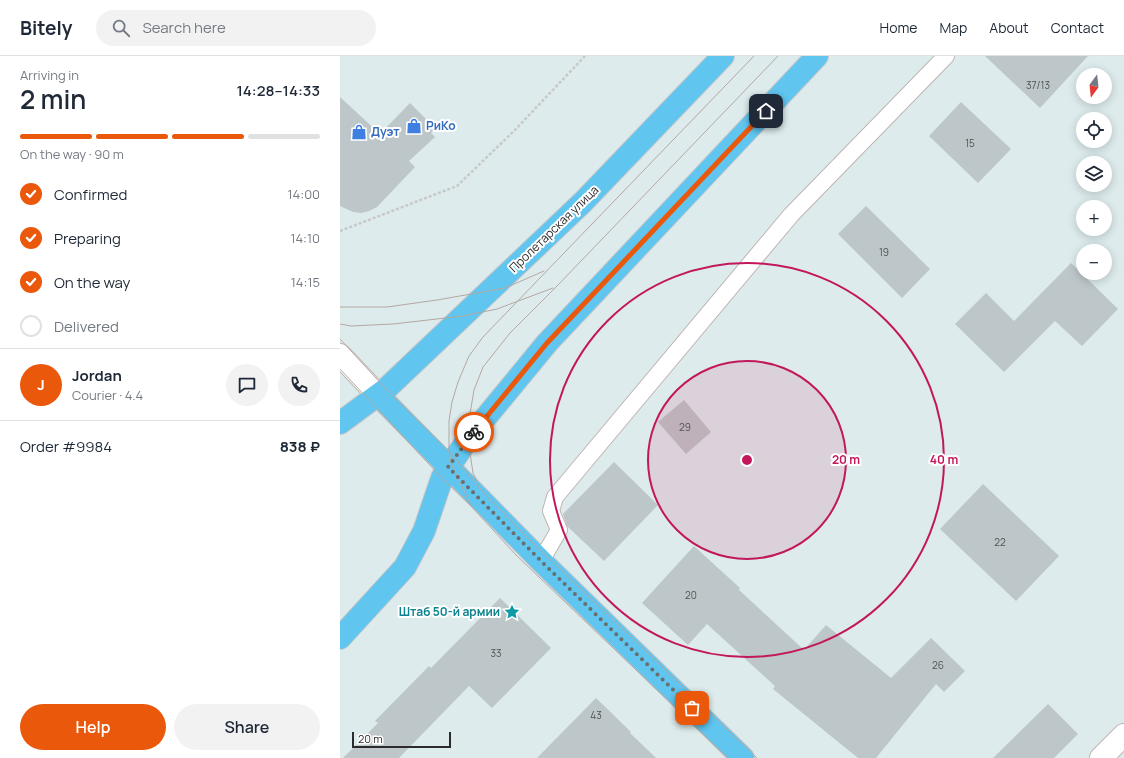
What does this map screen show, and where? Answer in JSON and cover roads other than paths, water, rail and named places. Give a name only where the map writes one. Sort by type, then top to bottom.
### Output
[{"type":"main road","name":"Пролетарская улица","points":[[340,423],[386,389],[583,202],[723,56]]},
{"type":"main road","points":[[340,638],[405,567],[424,531],[442,478],[468,439],[547,343],[817,56]]},
{"type":"main road","points":[[378,395],[541,561],[743,758]]},
{"type":"street","points":[[340,355],[378,395]]},
{"type":"street","points":[[1101,758],[1124,735]]},
{"type":"lane","points":[[541,561],[559,530],[551,511],[555,497],[791,214],[946,56]]},
{"type":"tram line","points":[[471,506],[451,463],[449,451],[449,421],[452,402],[458,382],[469,356],[483,337],[754,56]]},
{"type":"tram line","points":[[477,481],[473,473],[468,439],[469,420],[474,390],[483,367],[510,333],[778,56]]},
{"type":"tram line","points":[[340,307],[387,307],[437,300],[505,288],[544,271]]},
{"type":"tram line","points":[[340,324],[351,326],[393,324],[463,316],[497,309],[553,288]]},
{"type":"tram line","points":[[340,339],[386,389],[449,451],[483,492],[529,539],[757,758]]},
{"type":"tram line","points":[[340,369],[516,555],[728,758]]},
{"type":"place","name":"РиКо","points":[[414,126]]},
{"type":"place","name":"Дуэт","points":[[359,132]]},
{"type":"place","name":"Штаб 50-й армии","points":[[512,612]]}]
